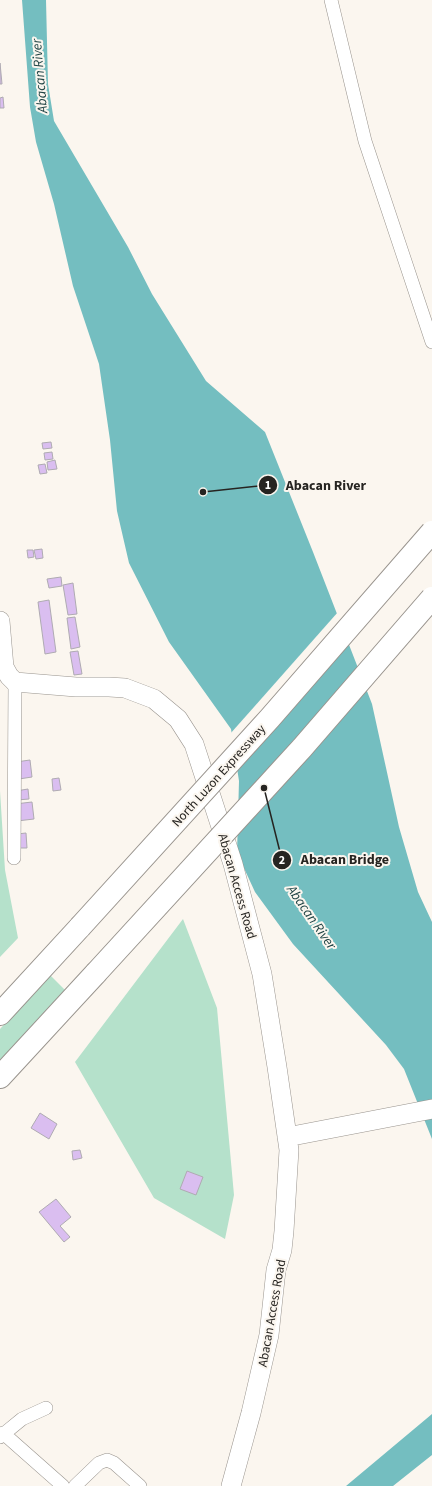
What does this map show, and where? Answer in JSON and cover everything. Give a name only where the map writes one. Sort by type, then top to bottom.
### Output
[{"type":"highway","name":"North Luzon Expressway","points":[[0,1014],[270,718],[432,532]]},
{"type":"highway","points":[[0,1077],[302,748],[432,598]]},
{"type":"street","points":[[331,0],[364,141],[432,342]]},
{"type":"street","points":[[0,621],[4,667],[9,676],[15,682],[14,858]]},
{"type":"street","name":"Abacan Access Road","points":[[15,682],[76,687],[125,688],[154,699],[178,719],[194,744],[233,864],[262,974],[278,1067],[289,1150],[282,1250],[276,1270],[269,1335],[251,1413],[231,1486]]},
{"type":"street","points":[[287,1137],[432,1109]]},
{"type":"street","points":[[46,1408],[22,1419],[2,1435],[63,1486]]},
{"type":"street","points":[[75,1486],[99,1463],[107,1460],[114,1463],[140,1486]]},
{"type":"green space","points":[[0,791],[5,870],[18,938],[0,957]]},
{"type":"green space","points":[[183,919],[217,1008],[234,1195],[225,1239],[154,1198],[75,1062]]},
{"type":"green space","points":[[50,975],[67,992],[0,1065],[0,1029]]},
{"type":"water","points":[[22,0],[46,0],[48,84],[54,121],[128,247],[152,294],[206,381],[265,432],[372,704],[399,827],[418,892],[432,922],[432,1139],[404,1069],[386,1045],[293,944],[255,892],[237,853],[239,781],[231,729],[169,642],[129,563],[117,511],[110,440],[99,364],[73,286],[54,204],[36,142],[30,107]]},
{"type":"water","points":[[432,1414],[432,1455],[393,1486],[346,1486]]},
{"type":"pier","points":[[338,612],[349,639],[235,767],[230,734]]},
{"type":"building","points":[[0,63],[2,84],[0,84]]},
{"type":"building","points":[[3,97],[4,108],[0,108],[0,98]]},
{"type":"building","points":[[51,442],[52,448],[43,449],[42,443]]},
{"type":"building","points":[[52,452],[53,459],[45,460],[44,453]]},
{"type":"building","points":[[55,460],[57,469],[48,470],[47,462]]},
{"type":"building","points":[[45,464],[47,473],[40,474],[38,465]]},
{"type":"building","points":[[42,549],[43,558],[36,559],[34,550]]},
{"type":"building","points":[[27,550],[33,550],[34,557],[28,558]]},
{"type":"building","points":[[61,577],[62,586],[49,588],[47,579]]},
{"type":"building","points":[[73,583],[77,614],[68,615],[63,585]]},
{"type":"building","points":[[49,600],[56,652],[45,654],[38,602]]},
{"type":"building","points":[[75,617],[80,647],[71,649],[67,618]]},
{"type":"building","points":[[78,651],[82,674],[74,675],[70,652]]},
{"type":"building","points":[[30,760],[32,777],[19,779],[16,762]]},
{"type":"building","points":[[59,778],[61,790],[53,791],[52,779]]},
{"type":"building","points":[[28,789],[29,799],[17,800],[16,791]]},
{"type":"building","points":[[32,802],[34,819],[17,821],[15,804]]},
{"type":"building","points":[[26,833],[27,848],[18,848],[17,834]]},
{"type":"building","points":[[40,1113],[57,1124],[49,1139],[31,1128]]},
{"type":"building","points":[[80,1150],[82,1158],[73,1160],[72,1151]]},
{"type":"building","points":[[187,1171],[203,1177],[196,1195],[180,1189]]},
{"type":"building","points":[[56,1199],[71,1217],[60,1226],[70,1237],[64,1242],[39,1212]]},
{"type":"place","name":"Abacan River","points":[[203,492]]},
{"type":"place","name":"Abacan Bridge","points":[[264,788]]}]
